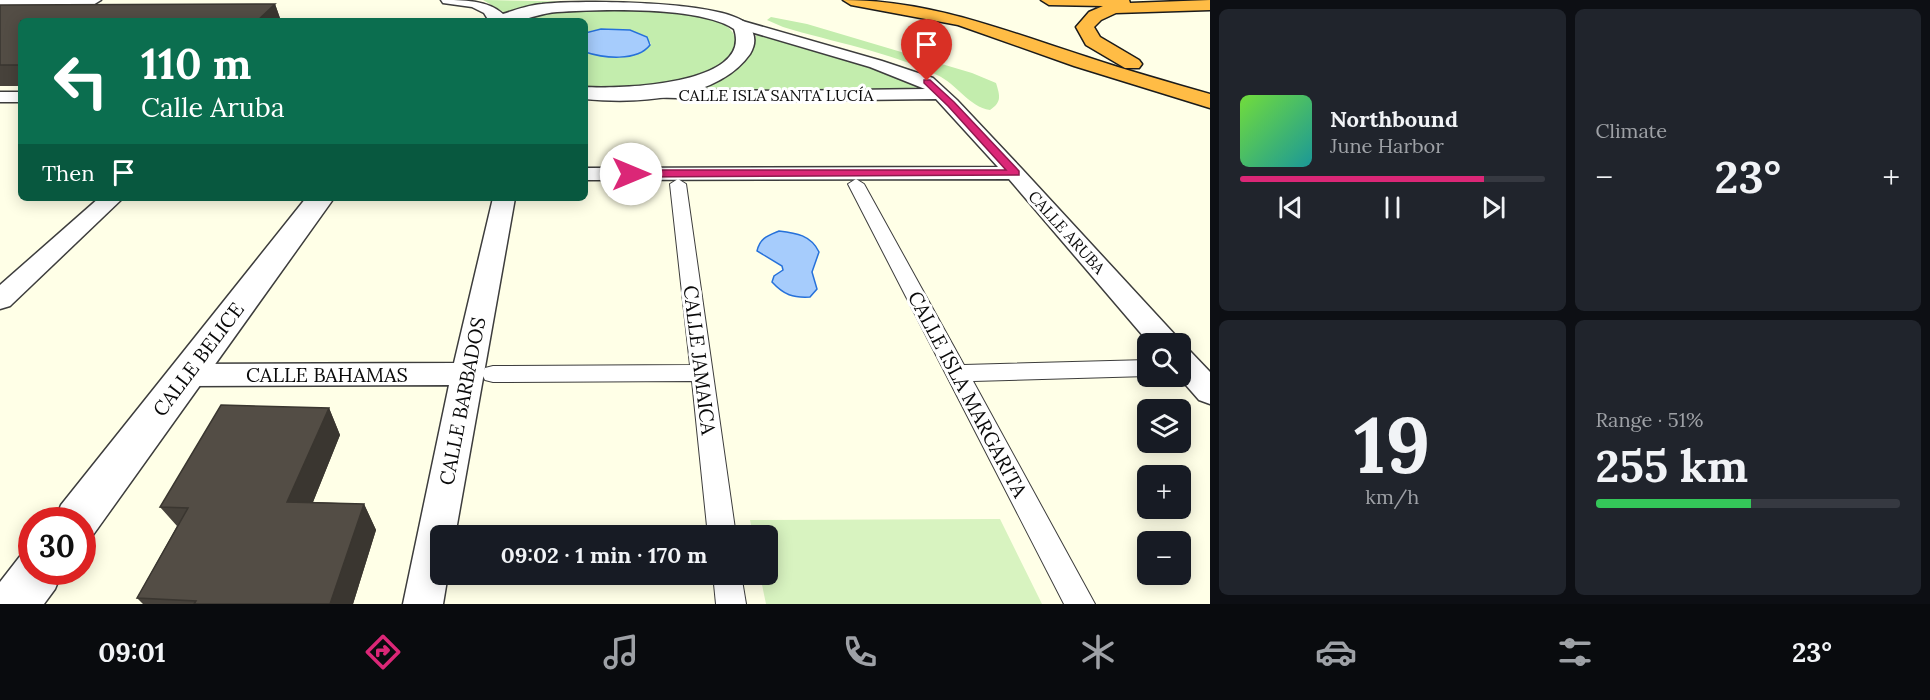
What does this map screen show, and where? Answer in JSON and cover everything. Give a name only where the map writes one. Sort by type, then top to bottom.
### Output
[{"type":"highway","points":[[851,0],[962,21],[1081,62],[1210,101]]},
{"type":"highway","points":[[1049,0],[1210,4]]},
{"type":"highway","points":[[1210,4],[1113,8],[1095,16],[1085,27],[1093,41],[1121,59],[1160,76],[1210,91]]},
{"type":"street","points":[[0,1],[93,0]]},
{"type":"street","points":[[449,0],[458,8],[473,2],[486,8],[497,18]]},
{"type":"street","points":[[652,7],[677,0]]},
{"type":"street","points":[[729,0],[736,9],[734,22]]},
{"type":"street","points":[[510,18],[540,9],[652,7],[688,10],[734,22],[745,34],[746,44],[736,61],[710,76],[648,93],[588,94]]},
{"type":"street","name":"CALLE ARUBA","points":[[734,22],[927,81],[1015,173],[1157,333]]},
{"type":"street","name":"CALLE ISLA SANTA LUCÍA","points":[[648,93],[757,96],[940,94]]},
{"type":"street","points":[[0,97],[18,97]]},
{"type":"street","points":[[588,174],[1015,173]]},
{"type":"street","name":"CALLE JAMAICA","points":[[678,184],[721,525]]},
{"type":"street","name":"CALLE ISLA MARGARITA","points":[[856,184],[1080,604]]},
{"type":"street","points":[[0,300],[109,201]]},
{"type":"street","name":"CALLE BELICE","points":[[87,507],[318,201]]},
{"type":"street","name":"CALLE BARBADOS","points":[[423,604],[480,374],[504,201]]},
{"type":"street","points":[[957,373],[1137,368]]},
{"type":"street","points":[[1191,371],[1210,392]]},
{"type":"street","points":[[480,374],[701,373]]},
{"type":"street","name":"CALLE BAHAMAS","points":[[187,375],[480,374]]},
{"type":"street","points":[[14,604],[28,585]]},
{"type":"street","points":[[728,585],[731,604]]},
{"type":"green space","points":[[483,0],[592,2],[549,4],[505,13]]},
{"type":"green space","points":[[639,9],[704,16],[726,26],[733,33],[737,46],[725,64],[698,76],[661,86],[588,88],[588,53],[611,57],[630,56],[639,54],[651,43],[619,30],[603,29],[588,32],[588,18],[520,18],[542,11]]},
{"type":"green space","points":[[771,17],[807,24],[972,73],[996,83],[998,101],[990,110],[983,108],[969,100],[944,79],[919,67],[783,27],[767,20]]},
{"type":"green space","points":[[757,32],[913,79],[930,91],[689,90],[714,82],[741,66],[748,57]]},
{"type":"green space","points":[[1000,519],[1042,604],[766,604],[762,585],[778,585],[778,525],[751,525],[750,520]]},
{"type":"water","points":[[601,29],[630,30],[647,37],[650,45],[637,54],[619,57],[601,56],[588,53],[588,32]]},
{"type":"water","points":[[779,231],[807,238],[819,252],[812,272],[817,289],[810,297],[789,295],[776,286],[772,282],[774,276],[783,270],[782,266],[757,251],[762,240]]},
{"type":"building","points":[[275,4],[260,18],[18,18],[18,65],[0,65],[0,5]]},
{"type":"building","points":[[221,405],[329,408],[287,502],[364,504],[330,604],[194,604],[196,601],[137,598],[188,508],[160,507]]},
{"type":"route","points":[[631,174],[1015,173],[927,81]]}]
